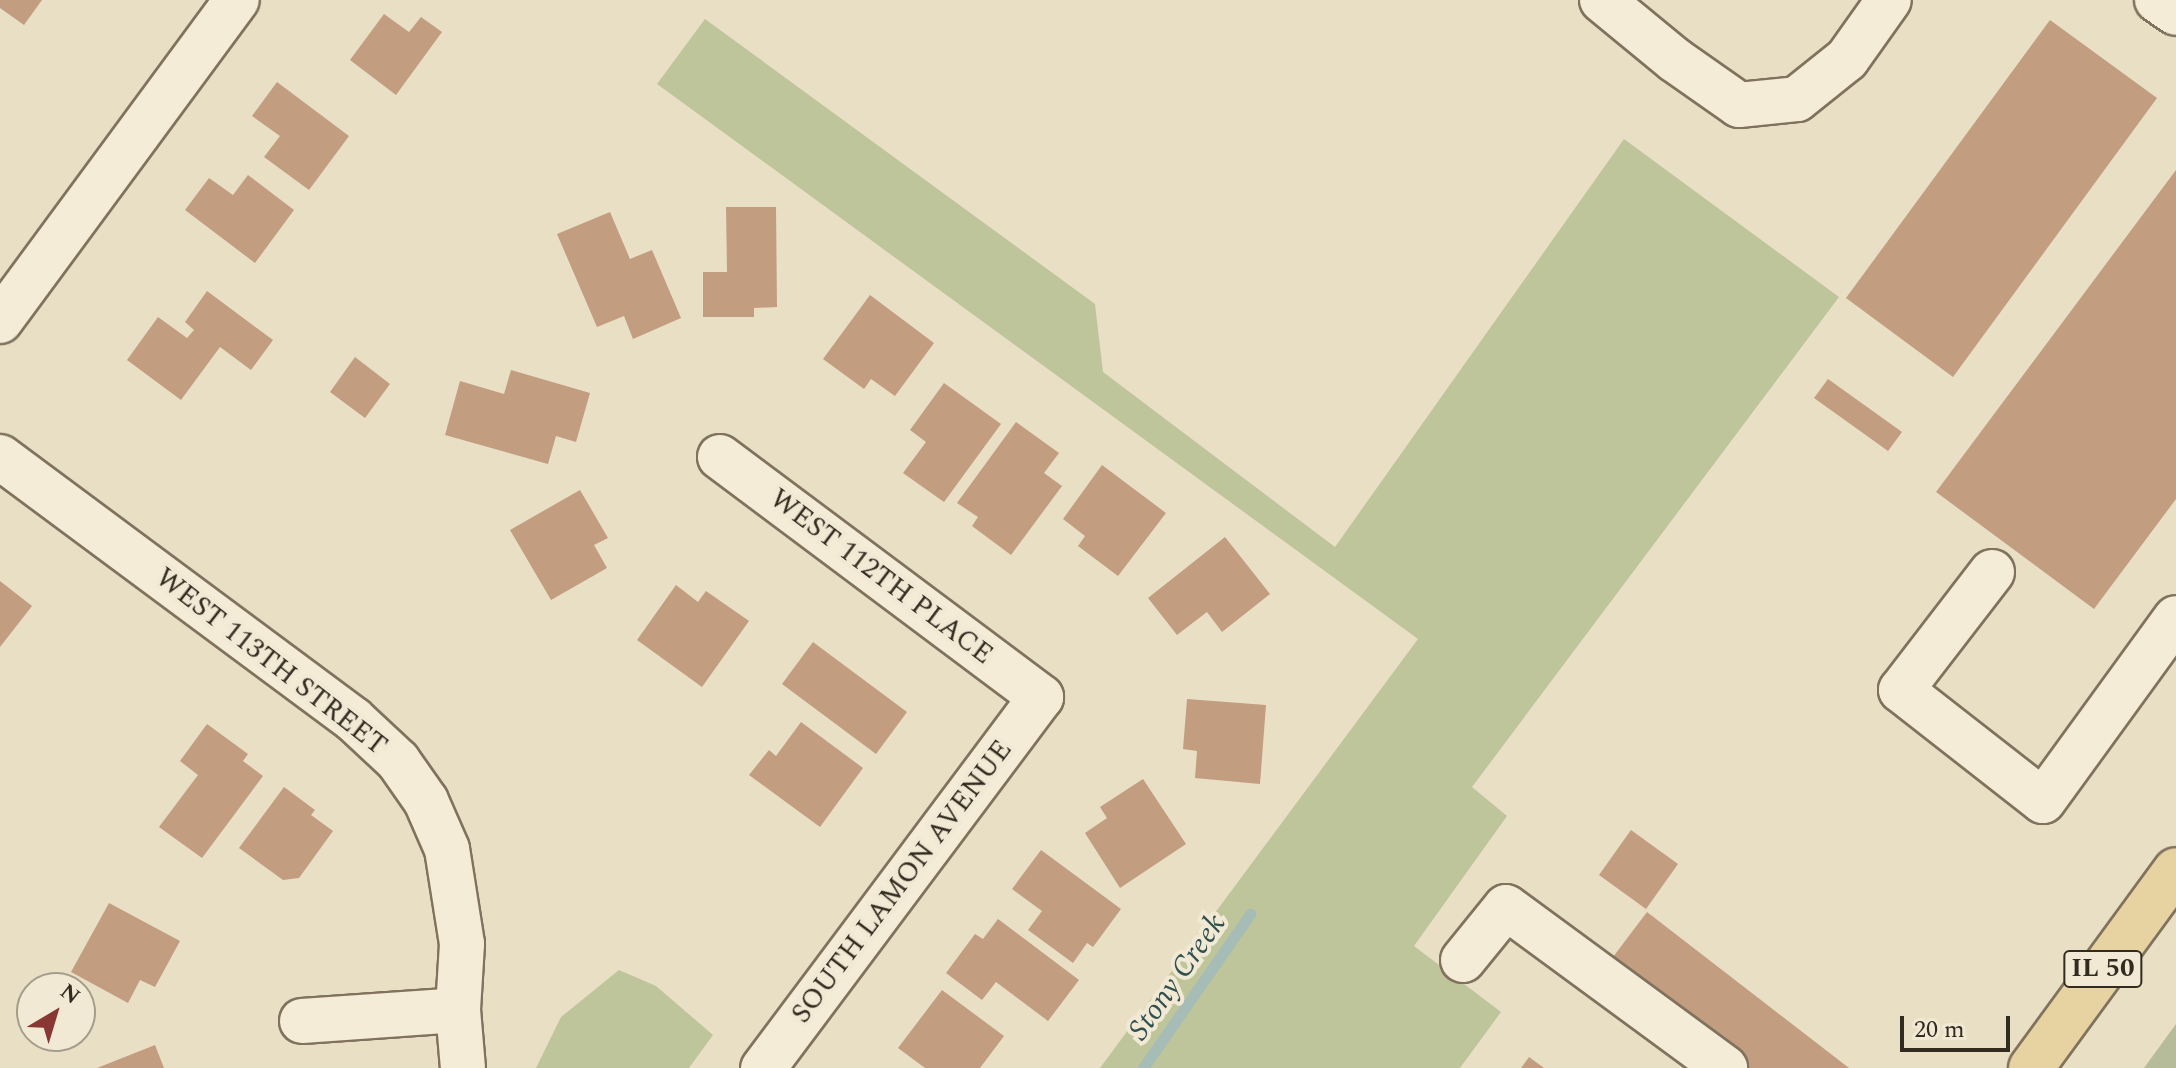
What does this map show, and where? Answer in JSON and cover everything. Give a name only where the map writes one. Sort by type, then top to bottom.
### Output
[{"type":"main road","name":"IL 50","points":[[2031,1068],[2176,870]]},
{"type":"street","points":[[0,321],[237,0]]},
{"type":"street","points":[[1602,0],[1675,60],[1739,105],[1797,99],[1847,59],[1889,0]]},
{"type":"street","points":[[2157,0],[2176,13]]},
{"type":"street","name":"WEST 113TH STREET","points":[[0,457],[353,719],[398,761],[426,801],[447,849],[462,944],[458,1010],[463,1068]]},
{"type":"street","name":"WEST 112TH PLACE","points":[[720,457],[1041,697]]},
{"type":"street","points":[[1992,572],[1901,690],[2043,801],[2174,625]]},
{"type":"street","name":"SOUTH LAMON AVENUE","points":[[763,1068],[1041,697]]},
{"type":"street","points":[[1463,960],[1506,907],[1725,1068]]},
{"type":"street","points":[[302,1021],[458,1010]]},
{"type":"green space","points":[[705,19],[1095,304],[1103,372],[1335,547],[1624,139],[1839,297],[1472,787],[1507,816],[1414,946],[1501,1012],[1460,1068],[1100,1068],[1418,639],[657,84]]},
{"type":"green space","points":[[619,970],[656,986],[713,1035],[689,1068],[536,1068],[561,1017]]},
{"type":"green space","points":[[2176,1024],[2176,1068],[2144,1068]]},
{"type":"building","points":[[0,0],[42,0],[24,25],[0,8]]},
{"type":"building","points":[[384,14],[409,32],[421,17],[442,32],[396,95],[350,60]]},
{"type":"building","points":[[2050,20],[2157,98],[1953,377],[1846,298]]},
{"type":"building","points":[[277,82],[349,136],[309,190],[264,157],[280,136],[252,116]]},
{"type":"building","points":[[2176,170],[2176,499],[2094,609],[1936,492]]},
{"type":"building","points":[[248,175],[294,210],[255,263],[185,210],[209,178],[233,195]]},
{"type":"building","points":[[726,207],[776,207],[777,307],[754,308],[754,317],[703,317],[703,272],[727,272]]},
{"type":"building","points":[[610,212],[630,259],[652,250],[681,318],[633,339],[624,316],[597,327],[557,234]]},
{"type":"building","points":[[207,291],[273,340],[251,370],[220,347],[181,400],[127,360],[158,317],[187,338],[194,330],[185,322]]},
{"type":"building","points":[[870,295],[934,343],[895,396],[871,379],[864,389],[823,359]]},
{"type":"building","points":[[355,357],[390,384],[365,418],[330,392]]},
{"type":"building","points":[[511,370],[590,393],[576,442],[556,436],[548,464],[445,435],[460,381],[504,394]]},
{"type":"building","points":[[1828,379],[1902,432],[1888,451],[1814,398]]},
{"type":"building","points":[[944,383],[1001,424],[944,502],[903,473],[926,442],[910,430]]},
{"type":"building","points":[[1016,422],[1059,453],[1044,473],[1062,486],[1011,555],[972,526],[978,517],[957,503]]},
{"type":"building","points":[[1102,465],[1166,513],[1118,576],[1078,546],[1085,536],[1063,519]]},
{"type":"building","points":[[580,490],[608,538],[594,545],[607,568],[551,600],[510,530]]},
{"type":"building","points":[[1225,537],[1270,594],[1222,632],[1207,612],[1177,635],[1148,598]]},
{"type":"building","points":[[0,581],[32,606],[0,647]]},
{"type":"building","points":[[676,585],[698,602],[706,591],[749,621],[702,687],[637,640]]},
{"type":"building","points":[[813,642],[907,712],[876,754],[782,684]]},
{"type":"building","points":[[1187,699],[1266,705],[1260,784],[1195,778],[1197,751],[1183,749]]},
{"type":"building","points":[[801,722],[863,768],[820,827],[749,775],[769,750],[776,756]]},
{"type":"building","points":[[207,724],[248,754],[243,761],[263,776],[202,858],[159,827],[198,775],[180,761]]},
{"type":"building","points":[[1143,779],[1186,844],[1120,888],[1085,833],[1107,818],[1100,807]]},
{"type":"building","points":[[284,787],[315,810],[311,815],[333,831],[299,878],[283,880],[239,848]]},
{"type":"building","points":[[1631,830],[1678,864],[1646,909],[1599,875]]},
{"type":"building","points":[[1041,850],[1121,909],[1093,947],[1087,943],[1073,963],[1028,930],[1042,911],[1012,889]]},
{"type":"building","points":[[109,903],[180,941],[155,987],[140,980],[128,1003],[96,986],[96,972],[71,972]]},
{"type":"building","points":[[1647,912],[1849,1068],[1741,1068],[1613,957]]},
{"type":"building","points":[[998,919],[1079,980],[1048,1021],[996,982],[982,1000],[946,973],[975,934],[983,939]]},
{"type":"building","points":[[942,990],[1004,1036],[980,1068],[925,1068],[898,1048]]},
{"type":"building","points":[[155,1045],[164,1068],[97,1068]]},
{"type":"building","points":[[1529,1057],[1544,1068],[1521,1068]]},
{"type":"waterway","name":"Stony Creek","points":[[1143,1068],[1250,914]]}]
